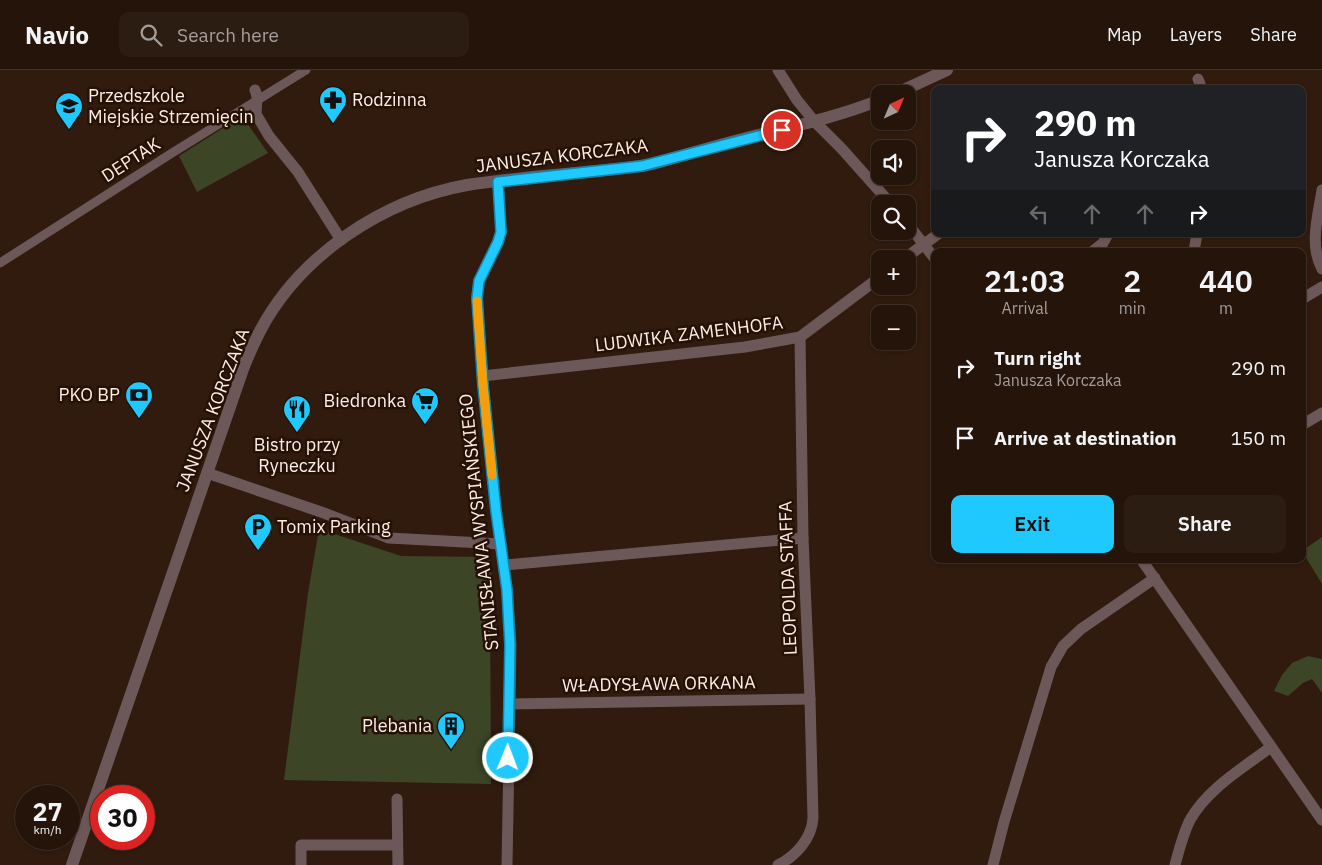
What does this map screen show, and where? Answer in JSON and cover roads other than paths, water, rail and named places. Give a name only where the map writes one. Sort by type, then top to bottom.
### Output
[{"type":"street","name":"DEPTAK","points":[[0,263],[256,95],[306,70]]},
{"type":"street","points":[[778,70],[814,122],[883,195]]},
{"type":"street","points":[[914,85],[947,70]]},
{"type":"street","points":[[256,95],[256,114],[269,136],[298,172],[341,240]]},
{"type":"street","name":"JANUSZA KORCZAKA","points":[[72,865],[243,369],[261,330],[295,281],[324,253],[383,214],[417,199],[455,188],[642,166],[814,122],[871,103]]},
{"type":"street","name":"STANISŁAWA WYSPIAŃSKIEGO","points":[[498,182],[501,232],[479,281],[477,298],[482,376],[496,511],[505,565],[510,645],[507,865]]},
{"type":"street","points":[[1322,190],[1315,251],[1322,270]]},
{"type":"street","points":[[916,234],[931,254]]},
{"type":"street","points":[[916,250],[934,237]]},
{"type":"street","points":[[1097,248],[1106,237]]},
{"type":"street","name":"LUDWIKA ZAMENHOFA","points":[[482,376],[745,347],[800,337],[871,284]]},
{"type":"street","points":[[1306,296],[1322,286]]},
{"type":"street","name":"LEOPOLDA STAFFA","points":[[778,865],[802,845],[809,836],[813,818],[803,538],[800,337]]},
{"type":"street","points":[[1306,423],[1322,413]]},
{"type":"street","points":[[207,473],[324,513],[389,538],[501,544]]},
{"type":"street","points":[[505,565],[803,538]]},
{"type":"street","points":[[1145,563],[1322,820]]},
{"type":"street","points":[[993,865],[1051,667],[1063,646],[1081,629],[1155,578]]},
{"type":"street","name":"WŁADYSŁAWA ORKANA","points":[[509,704],[810,699]]},
{"type":"street","points":[[1175,865],[1190,820],[1201,804],[1219,787],[1271,747]]},
{"type":"street","points":[[397,799],[398,865]]},
{"type":"street","points":[[301,865],[301,845],[398,845]]},
{"type":"place","name":"Rodzinna","points":[[333,124]]},
{"type":"place","name":"Przedszkole Miejskie Strzemięcin","points":[[69,130]]},
{"type":"place","name":"PKO BP","points":[[139,419]]},
{"type":"place","name":"Biedronka","points":[[425,425]]},
{"type":"place","name":"Bistro przy Ryneczku","points":[[297,433]]},
{"type":"place","name":"Tomix Parking","points":[[258,551]]},
{"type":"place","name":"Plebania","points":[[451,750]]}]
